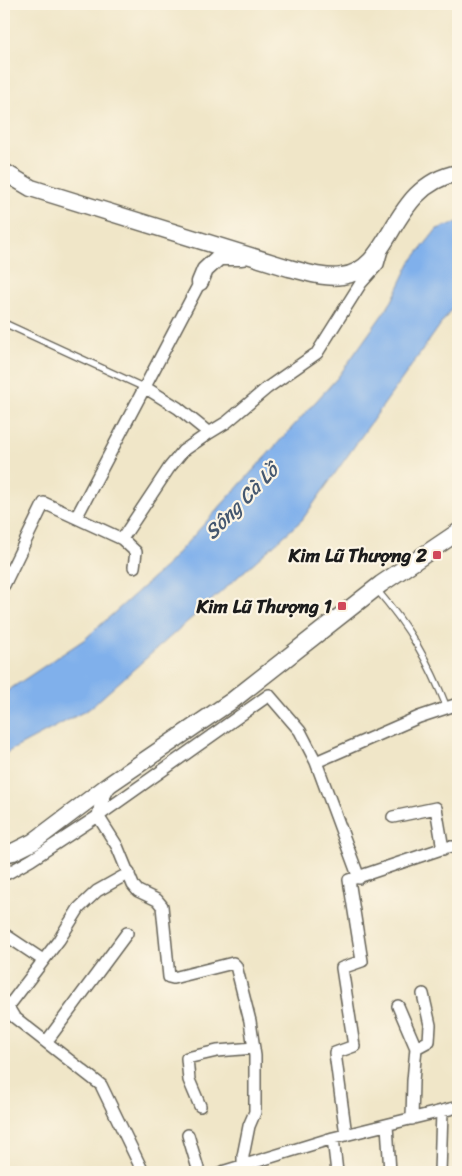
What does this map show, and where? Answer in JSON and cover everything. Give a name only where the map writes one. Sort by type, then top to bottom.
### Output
[{"type":"main road","points":[[4,172],[31,188],[264,258],[288,268],[322,276],[342,276],[366,266],[383,244],[415,194],[430,183],[458,173]]},
{"type":"main road","points":[[200,282],[205,270],[219,257],[264,258]]},
{"type":"main road","points":[[4,854],[13,852],[33,842],[110,784],[233,700],[375,588],[458,532]]},
{"type":"street","points":[[4,180],[31,188]]},
{"type":"street","points":[[122,538],[169,468],[183,451],[227,422],[267,388],[317,354],[361,283],[378,264],[383,244]]},
{"type":"street","points":[[77,516],[146,388],[200,282]]},
{"type":"street","points":[[146,388],[178,408],[209,433]]},
{"type":"street","points":[[4,585],[44,503],[77,516],[122,538],[136,552],[134,567]]},
{"type":"street","points":[[233,700],[269,695]]},
{"type":"street","points":[[269,695],[300,732],[316,762],[359,878]]},
{"type":"street","points":[[8,873],[98,816],[269,695]]},
{"type":"street","points":[[316,762],[419,717],[453,706]]},
{"type":"street","points":[[110,784],[100,805],[98,816],[117,846],[138,891],[157,900],[162,906],[169,977],[173,978],[235,964],[250,1021],[254,1048],[256,1112],[249,1126],[243,1169]]},
{"type":"street","points":[[393,817],[436,808],[443,849]]},
{"type":"street","points":[[346,1135],[335,1053],[354,1046],[342,968],[362,961],[349,880],[443,849],[458,847]]},
{"type":"street","points":[[129,873],[97,892],[79,908],[8,1007],[14,1017],[47,1041],[100,1085],[143,1172]]},
{"type":"street","points":[[47,1041],[127,933]]},
{"type":"street","points":[[4,934],[43,960]]},
{"type":"street","points":[[416,1048],[429,1041],[431,1033],[423,994]]},
{"type":"street","points":[[398,1006],[416,1048],[412,1119]]},
{"type":"street","points":[[200,1106],[189,1080],[187,1058],[217,1051],[254,1048]]},
{"type":"street","points":[[222,1172],[243,1169],[333,1138],[458,1107]]},
{"type":"street","points":[[440,1172],[442,1112]]},
{"type":"street","points":[[387,1125],[390,1172]]},
{"type":"street","points":[[188,1135],[199,1172]]},
{"type":"street","points":[[333,1138],[336,1172]]},
{"type":"lane","points":[[4,323],[146,388]]},
{"type":"lane","points":[[375,588],[401,618],[453,706]]},
{"type":"water","name":"Sông Cà Lồ","points":[[458,222],[458,300],[302,520],[89,709],[4,754],[4,693],[85,639],[165,567],[338,377],[392,301],[410,263],[437,229]]},
{"type":"place","name":"Kim Lũ Thượng 2","points":[[437,555]]},
{"type":"place","name":"Kim Lũ Thượng 1","points":[[342,606]]}]
